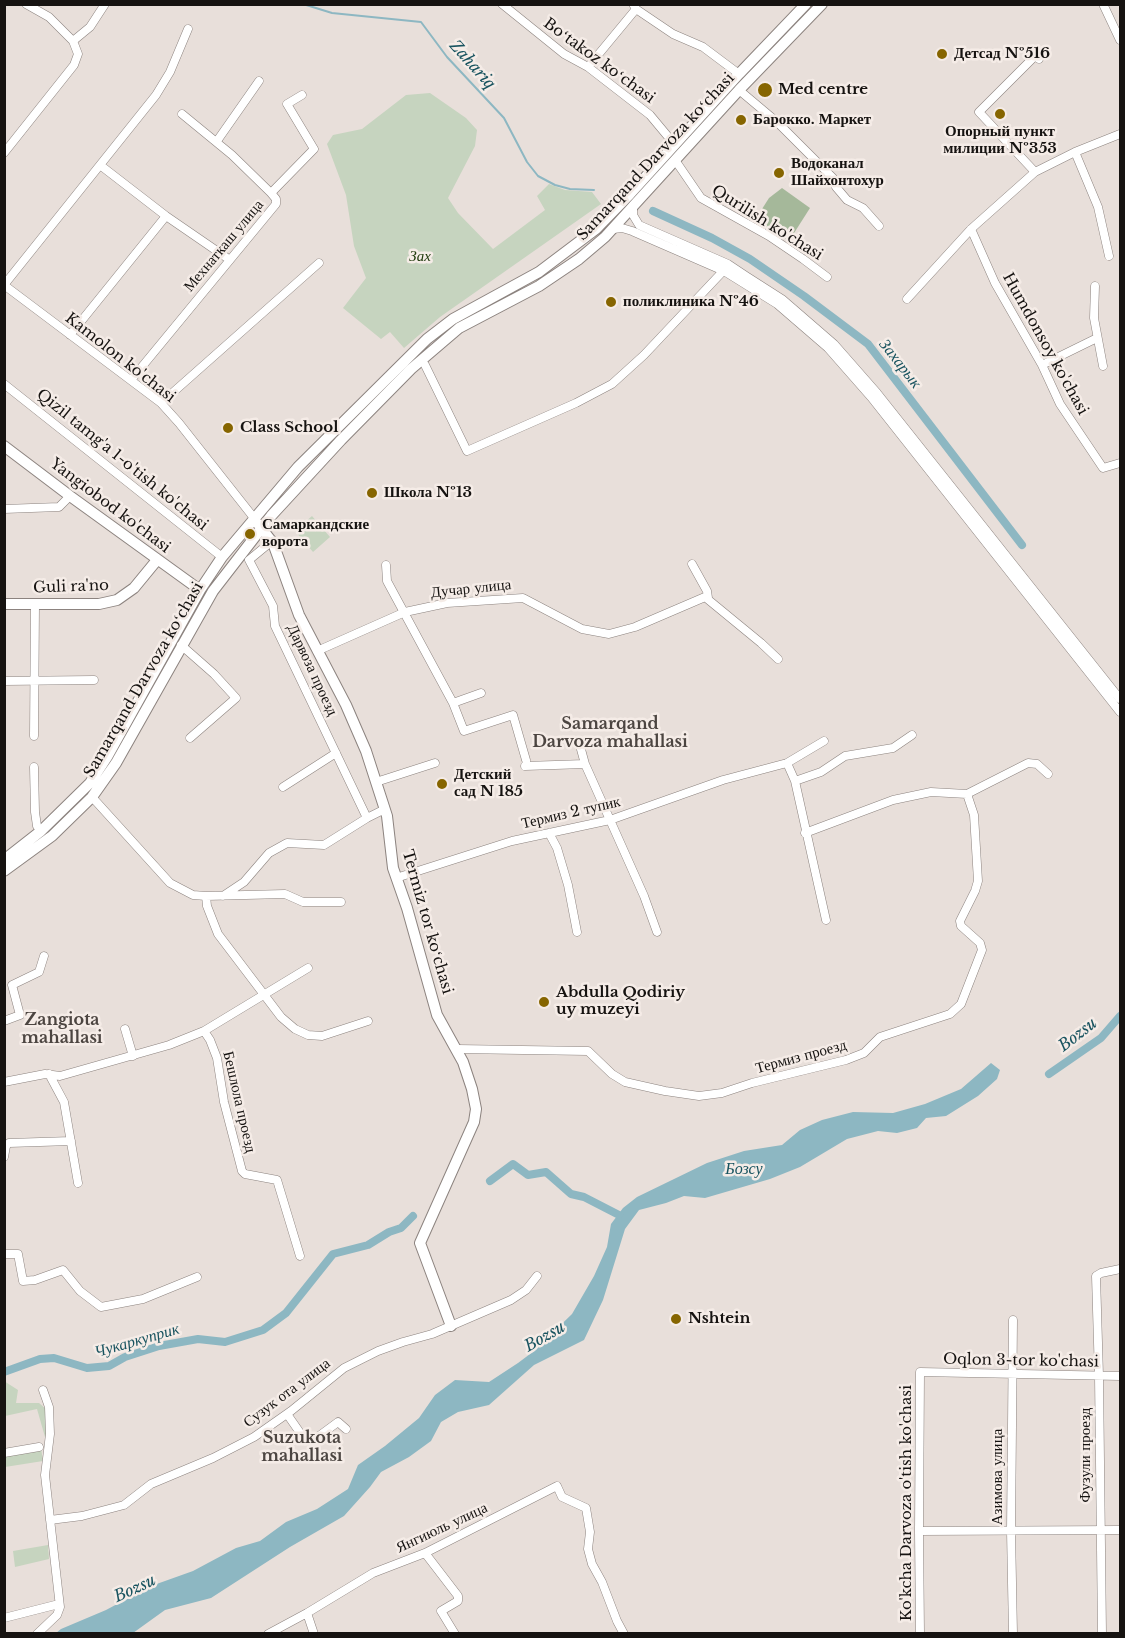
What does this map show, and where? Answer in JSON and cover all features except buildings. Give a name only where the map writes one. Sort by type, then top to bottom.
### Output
[{"type":"main road","name":"Samarqand Darvoza koʻchasi","points":[[4,871],[52,837],[92,797],[116,763],[213,591],[262,528],[341,440],[434,348],[459,328],[539,286],[572,264],[613,229],[621,204],[806,4]]},
{"type":"main road","name":"Samarqand Darvoza koʻchasi","points":[[4,860],[41,831],[90,783],[200,590],[222,557],[254,518],[336,428],[427,339],[453,319],[539,272],[637,204],[739,90],[822,4]]},
{"type":"main road","name":"Yangiobod ko'chasi","points":[[4,446],[200,590]]},
{"type":"main road","name":"Termiz tor koʻchasi","points":[[254,518],[272,541],[299,615],[356,727],[385,809],[393,868],[437,1015],[468,1075],[476,1109],[474,1122],[420,1239],[420,1246],[451,1326]]},
{"type":"main road","name":"Guli ra'no","points":[[4,604],[99,604],[117,600],[130,593],[157,560]]},
{"type":"street","points":[[4,153],[74,65],[78,54],[73,41],[49,17],[26,4]]},
{"type":"street","points":[[73,41],[90,27],[105,4]]},
{"type":"street","name":"Boʻtakoz koʻchasi","points":[[502,4],[564,54],[588,68],[650,115],[675,145]]},
{"type":"street","points":[[1102,4],[1120,40]]},
{"type":"street","points":[[588,68],[634,7],[673,34],[703,47],[739,74]]},
{"type":"street","points":[[4,285],[164,84],[188,28]]},
{"type":"street","points":[[1035,172],[979,112],[1035,56],[1039,59]]},
{"type":"street","points":[[217,141],[260,81]]},
{"type":"street","points":[[739,90],[777,122],[833,178],[836,187],[847,200],[862,208],[879,226]]},
{"type":"street","points":[[271,193],[314,149],[286,104],[302,95]]},
{"type":"street","name":"Мехнаткаш улица","points":[[131,380],[276,204],[276,199],[271,193],[217,141],[182,114]]},
{"type":"street","points":[[907,299],[971,229],[1035,172],[1075,152],[1120,134]]},
{"type":"street","points":[[1075,152],[1098,207],[1109,256]]},
{"type":"street","name":"Qurilish ko'chasi","points":[[675,160],[701,198],[769,236],[827,277]]},
{"type":"street","points":[[100,165],[166,216],[230,260]]},
{"type":"street","points":[[637,204],[633,215],[639,225]]},
{"type":"street","points":[[70,335],[166,216]]},
{"type":"street","points":[[617,217],[639,225],[726,268],[782,299],[818,328],[845,355],[877,393],[1120,699]]},
{"type":"street","points":[[617,217],[632,231]]},
{"type":"street","points":[[613,229],[622,228],[632,231],[726,268],[793,317],[840,360],[1120,712]]},
{"type":"street","name":"Humdonsoy ko'chasi","points":[[971,229],[995,283],[1042,365],[1060,404],[1102,468],[1120,463]]},
{"type":"street","points":[[161,403],[319,263]]},
{"type":"street","points":[[425,366],[467,451],[576,403],[612,384],[644,355],[726,268]]},
{"type":"street","name":"Kamolon ko'chasi","points":[[4,285],[161,403],[180,423],[254,518]]},
{"type":"street","points":[[1095,286],[1094,318],[1103,366]]},
{"type":"street","points":[[1042,365],[1097,338]]},
{"type":"street","name":"Qizil tamg'a 1-o'tish ko'chasi","points":[[4,384],[222,557]]},
{"type":"street","points":[[4,509],[59,507],[70,496]]},
{"type":"street","name":"Дарвоза проезд","points":[[272,541],[249,560],[273,606],[275,626],[367,818]]},
{"type":"street","points":[[692,564],[707,591],[708,598],[777,659]]},
{"type":"street","points":[[386,565],[387,581],[453,703],[464,731],[512,715],[515,716],[526,763],[585,764]]},
{"type":"street","name":"Дучар улица","points":[[318,651],[405,612],[447,603],[523,598],[582,629],[614,634],[703,597],[708,598]]},
{"type":"street","points":[[34,736],[35,604]]},
{"type":"street","points":[[181,645],[236,698],[190,738]]},
{"type":"street","points":[[4,681],[94,680]]},
{"type":"street","points":[[453,703],[481,693]]},
{"type":"street","points":[[795,782],[821,772],[844,756],[892,748],[912,735]]},
{"type":"street","name":"Термиз 2 тупик","points":[[396,878],[512,841],[610,820],[723,780],[786,763],[824,741]]},
{"type":"street","points":[[579,742],[585,764],[644,896],[657,932]]},
{"type":"street","points":[[284,787],[336,753]]},
{"type":"street","points":[[376,782],[435,763]]},
{"type":"street","points":[[786,763],[795,782],[826,920]]},
{"type":"street","points":[[805,832],[893,800],[931,792],[967,794],[1028,763],[1037,764],[1048,774]]},
{"type":"street","points":[[34,767],[35,812],[37,826],[41,831]]},
{"type":"street","name":"Термиз проезд","points":[[456,1049],[588,1051],[612,1074],[625,1082],[699,1096],[722,1093],[752,1083],[846,1060],[864,1053],[880,1037],[950,1014],[961,1004],[981,950],[978,940],[962,926],[960,921],[978,881],[974,815],[967,794]]},
{"type":"street","points":[[92,797],[170,883],[193,895],[285,894],[303,902],[341,902]]},
{"type":"street","points":[[223,896],[244,882],[269,853],[287,843],[324,845],[385,809]]},
{"type":"street","points":[[549,833],[557,848],[568,885],[577,932]]},
{"type":"street","points":[[206,896],[207,906],[218,934],[281,1017],[295,1029],[308,1035],[322,1036],[368,1021]]},
{"type":"street","points":[[4,1021],[20,1016],[12,985],[39,972],[44,956]]},
{"type":"street","points":[[4,1082],[49,1074],[60,1076],[133,1056],[204,1031],[308,968]]},
{"type":"street","points":[[125,1029],[133,1056]]},
{"type":"street","name":"Бешлола проезд","points":[[204,1031],[217,1058],[224,1102],[242,1171],[245,1174],[278,1180],[300,1256]]},
{"type":"street","points":[[49,1074],[64,1102],[78,1182]]},
{"type":"street","points":[[4,1157],[6,1146],[9,1143],[70,1141]]},
{"type":"street","points":[[4,1254],[18,1254],[24,1282],[63,1270],[80,1291],[101,1307],[143,1299],[197,1277]]},
{"type":"street","name":"Фузули проезд","points":[[1102,1634],[1096,1276],[1120,1269]]},
{"type":"street","name":"Сузук ота улица","points":[[50,1520],[82,1516],[124,1505],[151,1484],[213,1458],[254,1437],[287,1414],[344,1368],[386,1348],[451,1326],[511,1300],[526,1290],[537,1276]]},
{"type":"street","name":"Азимова улица","points":[[1013,1320],[1011,1531],[1013,1634]]},
{"type":"street","name":"Oqlon 3-tor ko'chasi","points":[[920,1372],[1120,1376]]},
{"type":"street","name":"Ko'kcha Darvoza o'tish ko'chasi","points":[[920,1372],[920,1634]]},
{"type":"street","points":[[37,1634],[57,1615],[60,1607],[45,1475],[50,1434],[49,1407],[43,1390]]},
{"type":"street","points":[[287,1414],[303,1437],[319,1436],[338,1422],[346,1429]]},
{"type":"street","points":[[4,1453],[39,1447]]},
{"type":"street","name":"Янгиюль улица","points":[[268,1634],[373,1573],[425,1553],[557,1486],[562,1497],[586,1508],[590,1532],[588,1550],[592,1564],[624,1634]]},
{"type":"street","points":[[919,1531],[1120,1530]]},
{"type":"street","points":[[425,1553],[458,1596],[458,1601],[441,1611],[455,1634]]},
{"type":"street","points":[[4,1618],[55,1605]]},
{"type":"street","points":[[307,1613],[314,1634]]},
{"type":"green space","name":"Зах","points":[[430,93],[466,118],[477,130],[475,146],[448,198],[458,213],[493,249],[545,210],[537,196],[549,184],[565,190],[592,192],[601,204],[440,317],[404,348],[390,332],[381,339],[343,308],[366,278],[354,246],[346,195],[327,144],[333,135],[362,129],[406,95]]},
{"type":"green space","points":[[782,188],[810,208],[789,241],[755,220],[769,198]]},
{"type":"green space","points":[[312,516],[330,537],[313,552],[295,531]]},
{"type":"green space","points":[[4,1381],[18,1390],[16,1403],[39,1403],[46,1409],[49,1436],[45,1437],[37,1409],[5,1416]]},
{"type":"green space","points":[[41,1448],[43,1461],[5,1467],[5,1456]]},
{"type":"green space","points":[[48,1545],[49,1559],[15,1567],[13,1551]]},
{"type":"water","name":"Бозсу","points":[[991,1063],[1000,1070],[997,1079],[978,1096],[946,1116],[926,1118],[917,1128],[897,1133],[878,1131],[847,1139],[800,1167],[770,1179],[705,1198],[684,1196],[639,1210],[625,1229],[603,1300],[584,1340],[534,1365],[489,1405],[458,1412],[441,1422],[431,1441],[409,1457],[381,1472],[344,1516],[290,1547],[211,1598],[165,1610],[133,1633],[56,1633],[151,1586],[193,1571],[236,1548],[260,1541],[286,1522],[317,1509],[348,1489],[358,1465],[419,1418],[435,1395],[455,1380],[489,1382],[534,1351],[572,1314],[594,1276],[607,1247],[611,1224],[623,1208],[637,1197],[707,1163],[744,1151],[782,1145],[800,1130],[822,1120],[853,1112],[893,1113],[925,1104],[961,1089]]},
{"type":"waterway","name":"Zahariq","points":[[303,4],[332,13],[421,22],[447,57],[504,118],[527,162],[538,176],[555,185],[570,189],[594,190]]},
{"type":"waterway","name":"Захарык","points":[[653,211],[712,238],[750,259],[868,344],[1022,545]]},
{"type":"waterway","name":"Bozsu","points":[[1049,1074],[1101,1038],[1120,1016]]},
{"type":"waterway","name":"Чукаркуприк","points":[[490,1181],[513,1164],[528,1175],[546,1172],[571,1194],[584,1197],[619,1215]]},
{"type":"waterway","name":"Чукаркуприк","points":[[4,1372],[40,1359],[54,1358],[87,1368],[109,1366],[125,1357],[159,1346],[198,1339],[225,1342],[263,1330],[286,1313],[333,1254],[368,1245],[389,1232],[401,1228],[413,1216]]},
{"type":"place","name":"Детсад №516","points":[[942,54]]},
{"type":"place","name":"Med centre","points":[[765,90]]},
{"type":"place","name":"Опорный пункт милиции №353","points":[[1000,114]]},
{"type":"place","name":"Барокко. Маркет","points":[[741,120]]},
{"type":"place","name":"Водоканал Шайхонтохур","points":[[779,173]]},
{"type":"place","name":"поликлиника №46","points":[[611,302]]},
{"type":"place","name":"Class School","points":[[228,428]]},
{"type":"place","name":"Школа №13","points":[[372,493]]},
{"type":"place","name":"Самаркандские ворота","points":[[250,534]]},
{"type":"place","name":"Детский сад N 185","points":[[442,784]]},
{"type":"place","name":"Abdulla Qodiriy uy muzeyi","points":[[544,1002]]},
{"type":"place","name":"Nshtein","points":[[676,1319]]},
{"type":"district","name":"Samarqand Darvoza mahallasi","points":[[610,733]]},
{"type":"district","name":"Zangiota mahallasi","points":[[62,1029]]},
{"type":"district","name":"Suzukota mahallasi","points":[[302,1447]]}]
